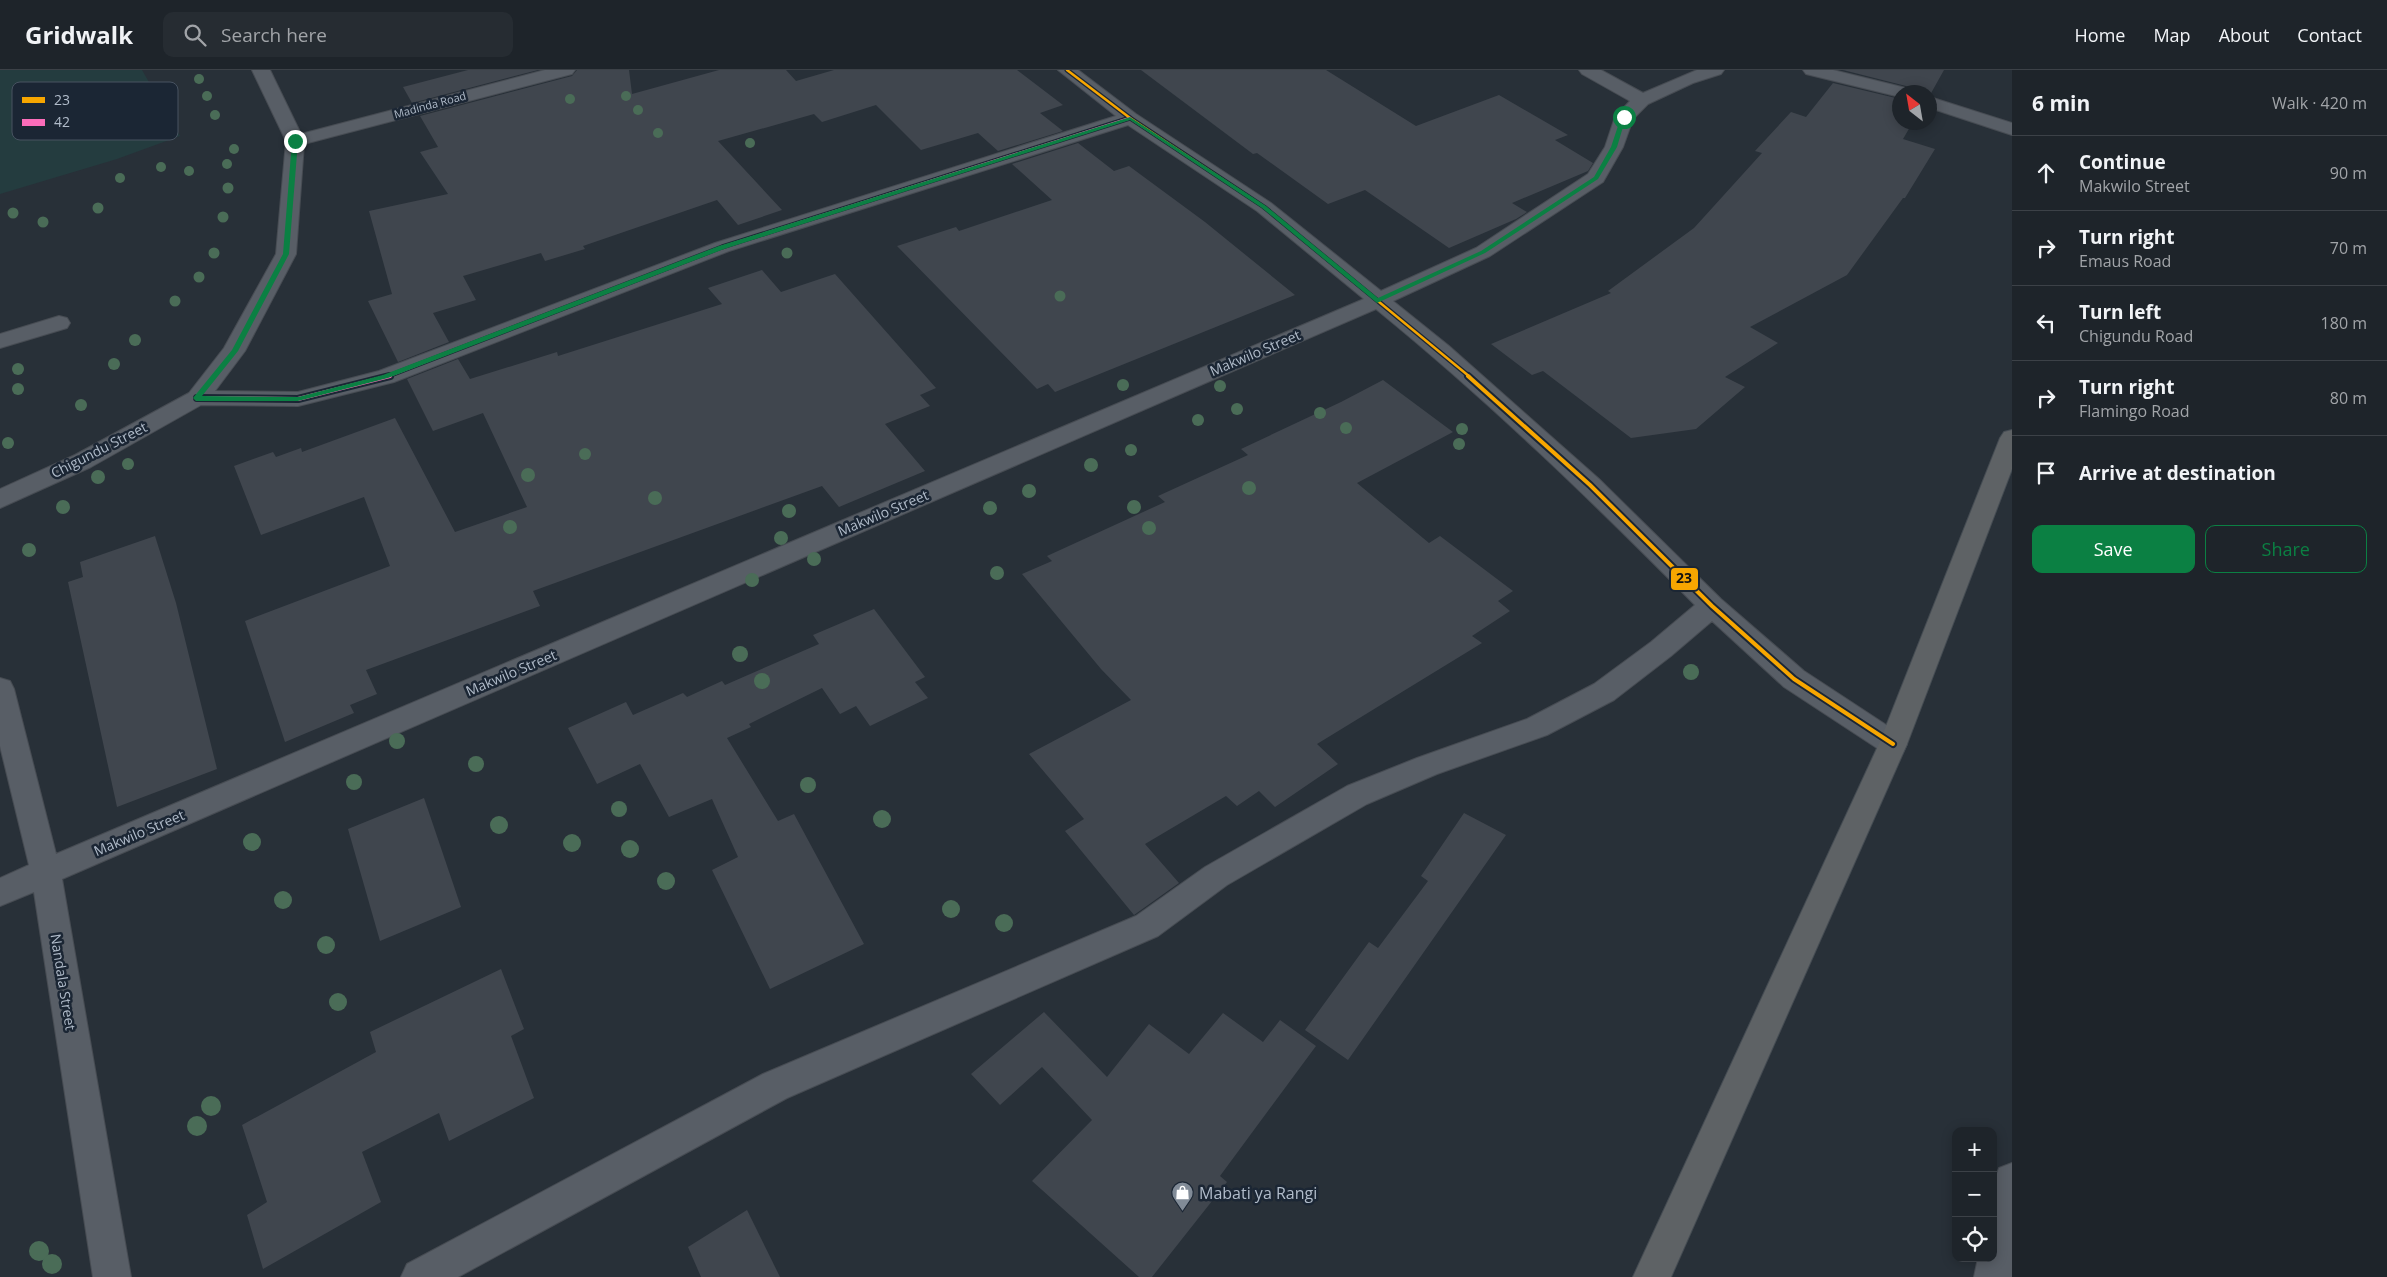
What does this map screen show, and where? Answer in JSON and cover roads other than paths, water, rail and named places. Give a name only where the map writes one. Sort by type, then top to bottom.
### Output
[{"type":"highway","points":[[1652,1277],[1893,744],[2012,438]]},
{"type":"street","points":[[196,398],[234,351],[286,254],[295,141],[261,70]]},
{"type":"street","name":"Madinda Road","points":[[295,141],[566,70]]},
{"type":"street","points":[[1067,70],[1130,118],[1264,207],[1377,301],[1441,351],[1512,412],[1590,485],[1712,606],[1794,679],[1893,744]]},
{"type":"street","points":[[1588,70],[1642,100]]},
{"type":"street","name":"Makwilo Street","points":[[0,892],[1377,301],[1483,252],[1596,178],[1614,147],[1624,117],[1642,100],[1687,79],[1715,70]]},
{"type":"street","points":[[1812,70],[1892,90]]},
{"type":"street","points":[[1937,104],[2012,130]]},
{"type":"street","points":[[196,398],[298,399],[386,377],[722,247],[1130,118]]},
{"type":"street","points":[[0,341],[59,323]]},
{"type":"street","name":"Chigundu Street","points":[[0,499],[82,461],[196,398]]},
{"type":"street","points":[[420,1277],[775,1086],[1148,926],[1216,876],[1357,795],[1427,766],[1537,727],[1604,692],[1661,650],[1712,606]]},
{"type":"street","name":"Nandala Street","points":[[0,689],[46,873],[112,1277]]},
{"type":"street","points":[[1993,1277],[2012,1181]]},
{"type":"place","name":"Mabati ya Rangi","points":[[1183,1212]]}]
